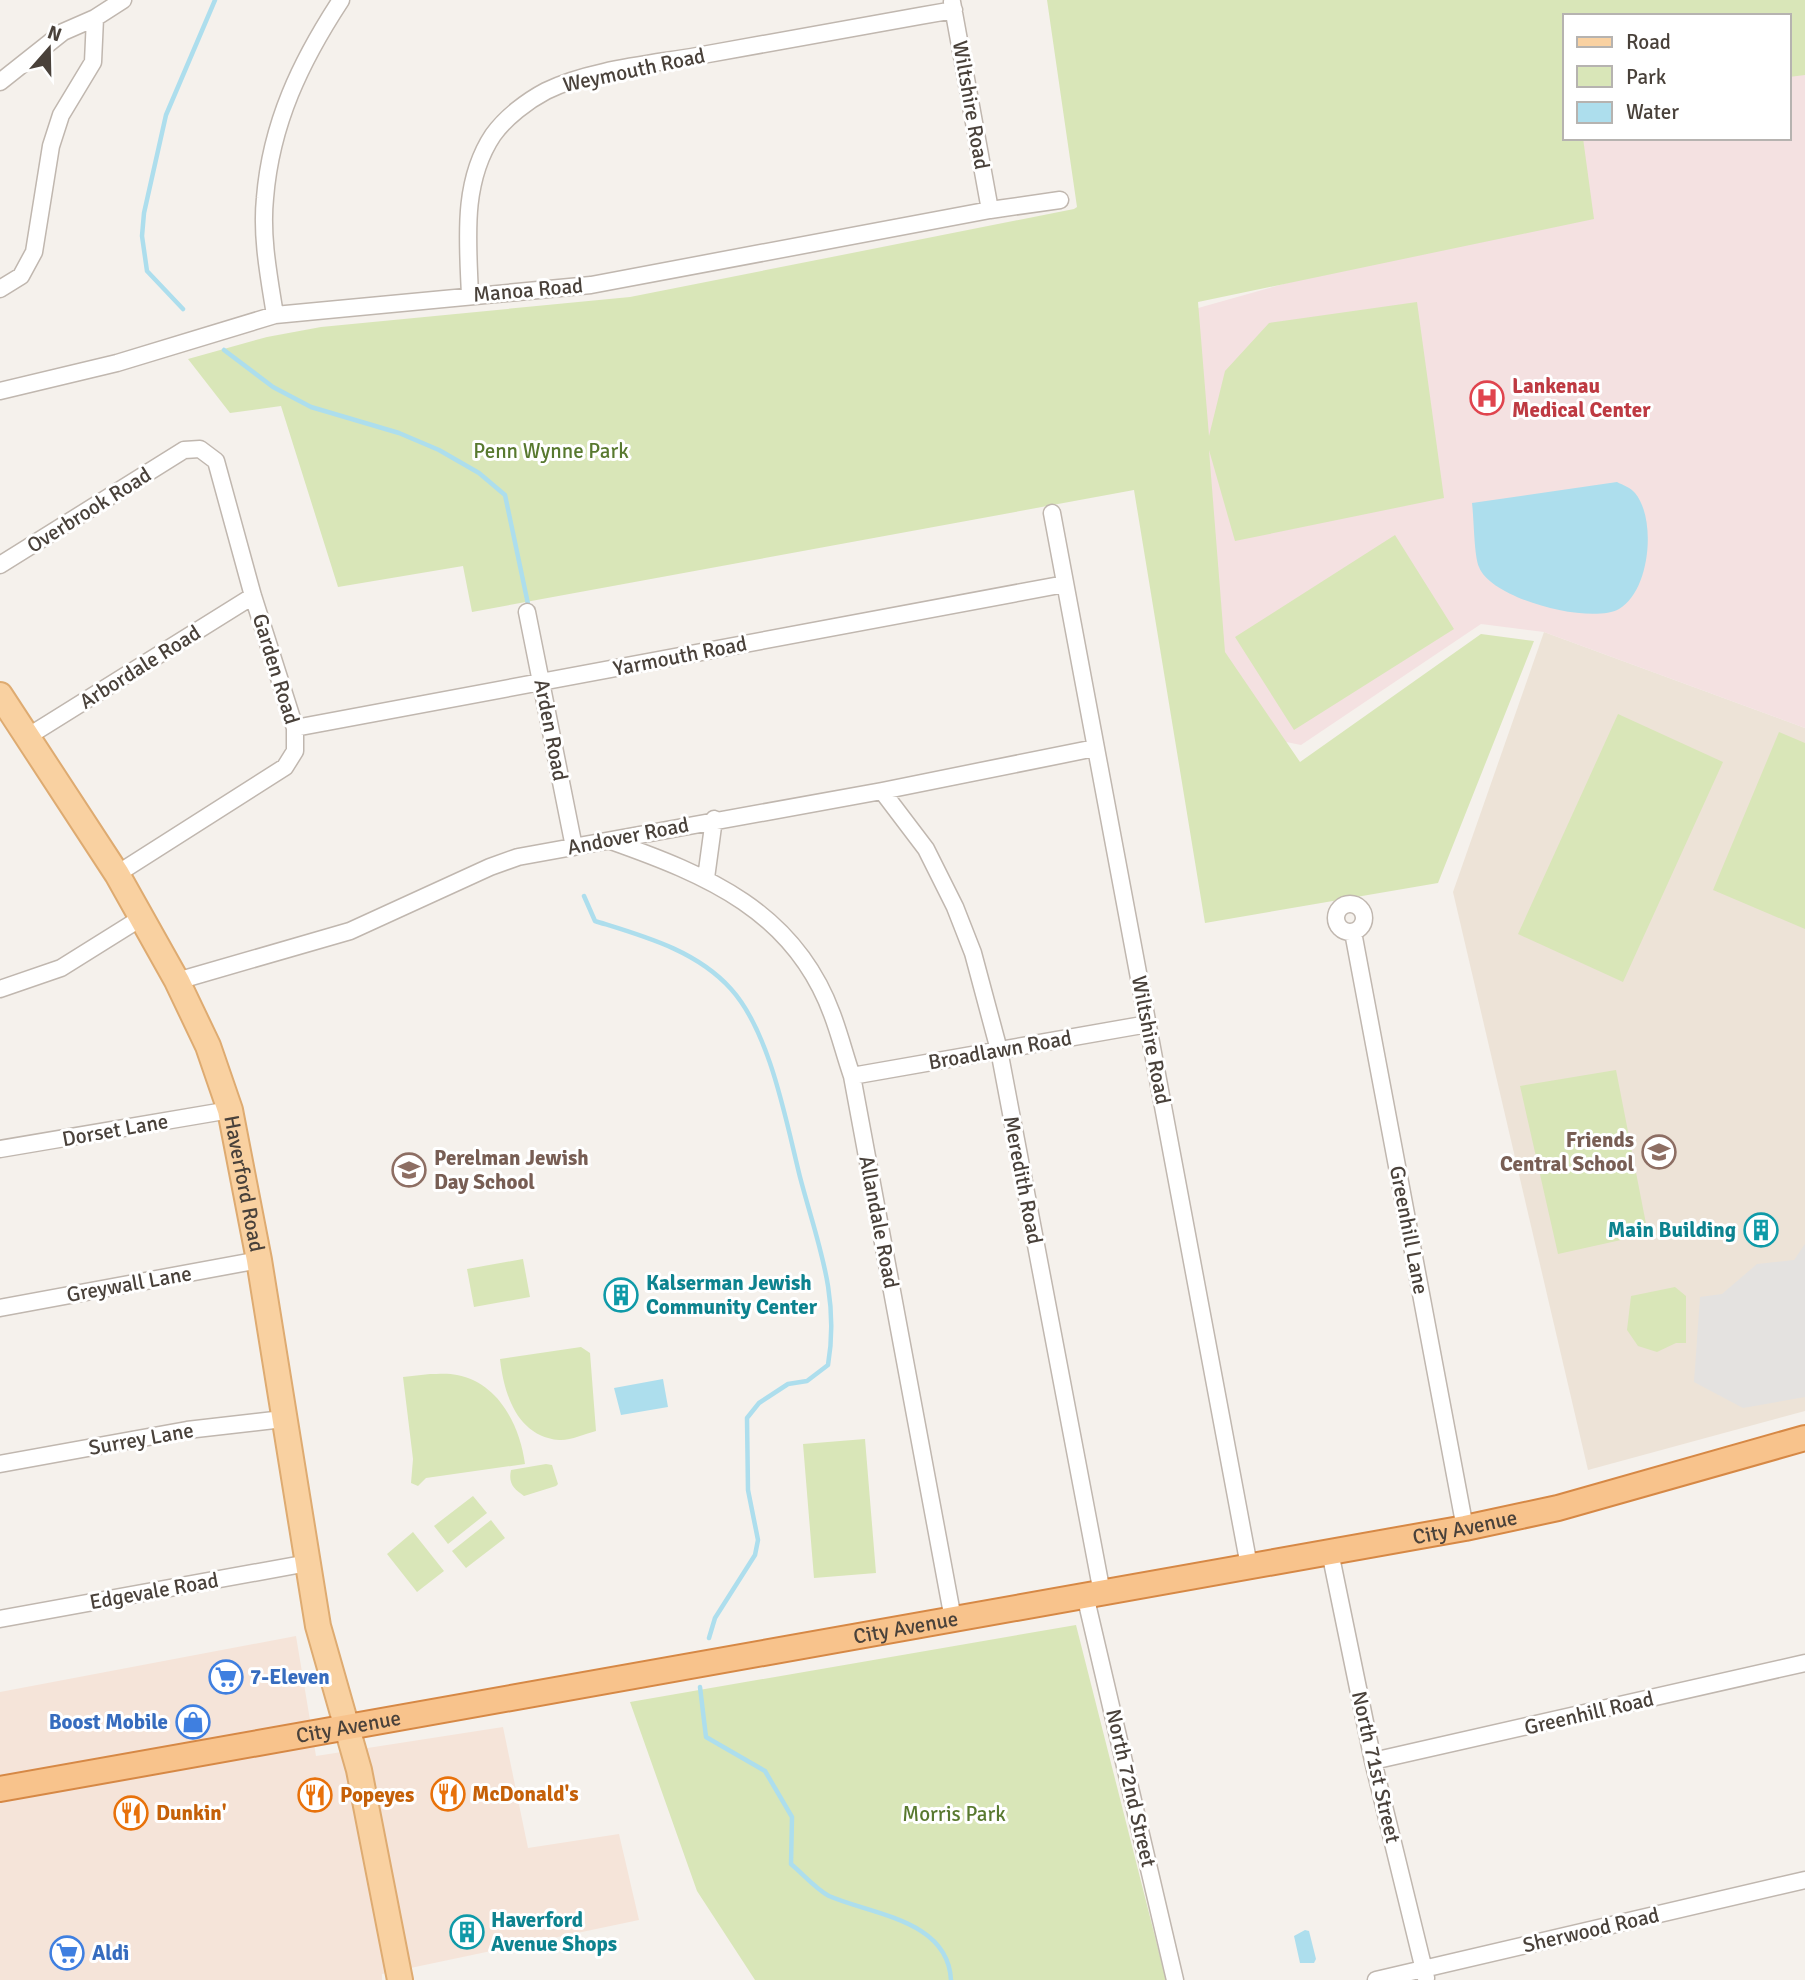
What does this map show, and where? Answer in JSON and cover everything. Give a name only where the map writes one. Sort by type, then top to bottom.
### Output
[{"type":"highway","name":"City Avenue","points":[[0,1789],[1465,1528],[1558,1508],[1805,1438]]},
{"type":"main road","name":"Haverford Road","points":[[0,695],[117,874],[177,981],[208,1046],[230,1110],[259,1260],[318,1626],[359,1770],[401,1980]]},
{"type":"street","points":[[0,82],[63,32],[95,18],[123,0]]},
{"type":"street","points":[[275,315],[267,262],[264,199],[271,155],[283,112],[307,51],[341,0]]},
{"type":"street","name":"Wiltshire Road","points":[[953,5],[990,210]]},
{"type":"street","name":"Weymouth Road","points":[[470,296],[467,223],[472,187],[494,134],[529,102],[574,81],[953,5]]},
{"type":"street","points":[[0,289],[21,275],[34,252],[51,146],[61,115],[93,62],[95,18]]},
{"type":"street","name":"Manoa Road","points":[[0,391],[117,362],[275,315],[591,285],[990,210],[1060,200]]},
{"type":"street","name":"Garden Road","points":[[117,874],[285,767],[295,751],[295,728],[253,596],[216,461],[200,449],[190,449],[178,455]]},
{"type":"street","name":"Overbrook Road","points":[[0,565],[178,455]]},
{"type":"street","name":"Wiltshire Road","points":[[1052,513],[1249,1566]]},
{"type":"street","name":"Yarmouth Road","points":[[295,728],[1065,584]]},
{"type":"street","name":"Arbordale Road","points":[[27,737],[253,596]]},
{"type":"street","name":"Arden Road","points":[[527,612],[574,847]]},
{"type":"street","name":"Andover Road","points":[[177,981],[350,931],[490,867],[518,857],[714,819],[882,791],[1095,748]]},
{"type":"street","name":"Meredith Road","points":[[882,791],[926,849],[955,907],[973,954],[999,1050],[1093,1594]]},
{"type":"street","points":[[706,878],[714,819]]},
{"type":"street","name":"Allandale Road","points":[[609,841],[706,878],[766,917],[807,966],[832,1013],[852,1076],[953,1619]]},
{"type":"street","points":[[0,989],[61,968],[141,918]]},
{"type":"street","name":"Greenhill Lane","points":[[1353,932],[1465,1528]]},
{"type":"street","name":"Broadlawn Road","points":[[852,1076],[1148,1024]]},
{"type":"street","name":"Dorset Lane","points":[[0,1149],[230,1110]]},
{"type":"street","name":"Greywall Lane","points":[[0,1308],[259,1260]]},
{"type":"street","name":"Surrey Lane","points":[[0,1464],[187,1430],[283,1419]]},
{"type":"street","name":"North 71st Street","points":[[1330,1552],[1373,1761],[1425,1974]]},
{"type":"street","name":"Edgevale Road","points":[[0,1619],[308,1563]]},
{"type":"street","name":"North 72nd Street","points":[[1093,1594],[1175,1980]]},
{"type":"street","name":"Greenhill Road","points":[[1373,1761],[1805,1663]]},
{"type":"street","name":"Sherwood Road","points":[[1376,1980],[1425,1974],[1805,1880]]},
{"type":"shaded area","name":"Lankenau Medical Center","points":[[1805,44],[1805,728],[1544,632],[1481,624],[1301,745],[1211,727],[1159,319],[1576,202],[1571,140],[1791,140],[1791,47]]},
{"type":"shaded area","name":"Friends Central School","points":[[1544,632],[1805,728],[1805,1411],[1588,1470],[1453,892]]},
{"type":"shaded area","points":[[1805,1244],[1805,1397],[1743,1408],[1694,1382],[1700,1297],[1722,1294],[1757,1264],[1794,1260]]},
{"type":"shaded area","points":[[296,1636],[316,1756],[503,1727],[528,1848],[619,1834],[639,1920],[382,1974],[382,1980],[0,1980],[0,1692]]},
{"type":"green space","name":"Penn Wynne Park","points":[[1047,0],[1805,0],[1805,75],[1791,77],[1791,14],[1563,14],[1563,140],[1583,140],[1594,219],[1198,302],[1209,436],[1225,371],[1269,323],[1417,302],[1444,498],[1235,541],[1209,450],[1225,652],[1300,762],[1481,634],[1534,641],[1438,883],[1205,923],[1134,490],[472,612],[463,566],[338,587],[281,406],[230,413],[188,359],[267,337],[321,327],[630,297],[1077,207]]},
{"type":"green space","points":[[1395,535],[1454,629],[1294,730],[1235,637]]},
{"type":"green space","points":[[1618,714],[1723,762],[1623,982],[1518,934]]},
{"type":"green space","points":[[1779,732],[1805,743],[1805,929],[1713,890]]},
{"type":"green space","points":[[1616,1070],[1648,1234],[1558,1254],[1520,1086]]},
{"type":"green space","points":[[523,1259],[530,1297],[474,1307],[467,1269]]},
{"type":"green space","points":[[1675,1287],[1686,1296],[1686,1343],[1676,1343],[1657,1352],[1638,1346],[1627,1330],[1631,1296]]},
{"type":"green space","points":[[581,1347],[590,1353],[596,1431],[563,1440],[545,1437],[533,1431],[515,1411],[505,1386],[500,1359]]},
{"type":"green space","points":[[454,1374],[472,1380],[496,1397],[512,1421],[525,1464],[426,1478],[418,1486],[411,1483],[413,1459],[403,1377]]},
{"type":"green space","points":[[865,1439],[876,1573],[814,1578],[803,1444]]},
{"type":"green space","points":[[552,1465],[558,1484],[556,1486],[524,1496],[513,1486],[510,1479],[511,1470]]},
{"type":"green space","points":[[473,1496],[487,1513],[448,1544],[434,1526]]},
{"type":"green space","points":[[491,1520],[505,1538],[466,1568],[452,1551]]},
{"type":"green space","points":[[413,1532],[444,1571],[417,1592],[387,1554]]},
{"type":"green space","name":"Morris Park","points":[[1076,1625],[1166,1980],[755,1980],[697,1891],[630,1702]]},
{"type":"water","points":[[1617,482],[1633,491],[1642,505],[1648,537],[1647,554],[1638,587],[1619,609],[1587,614],[1543,606],[1521,599],[1487,579],[1477,561],[1472,503]]},
{"type":"water","points":[[663,1379],[668,1407],[621,1415],[614,1388]]},
{"type":"water","points":[[1305,1930],[1309,1931],[1316,1959],[1314,1963],[1300,1963],[1294,1936]]},
{"type":"waterway","points":[[183,309],[147,271],[142,236],[144,213],[166,115],[215,0]]},
{"type":"waterway","points":[[224,350],[273,387],[311,407],[399,433],[439,450],[479,473],[505,495],[528,604]]},
{"type":"waterway","points":[[584,896],[595,921],[685,954],[717,975],[745,1007],[775,1078],[829,1292],[831,1339],[828,1365],[807,1381],[788,1384],[759,1403],[747,1418],[748,1490],[758,1540],[755,1555],[715,1618],[709,1638]]},
{"type":"waterway","points":[[700,1687],[706,1737],[765,1771],[792,1817],[791,1864],[829,1896],[886,1915],[923,1932],[937,1944],[947,1960],[951,1980]]},
{"type":"place","name":"Lankenau Medical Center","points":[[1487,398]]},
{"type":"place","name":"Friends Central School","points":[[1659,1152]]},
{"type":"place","name":"Perelman Jewish Day School","points":[[409,1170]]},
{"type":"place","name":"Main Building","points":[[1761,1230]]},
{"type":"place","name":"Kalserman Jewish Community Center","points":[[621,1295]]},
{"type":"place","name":"7-Eleven","points":[[226,1677]]},
{"type":"place","name":"Boost Mobile","points":[[193,1722]]},
{"type":"place","name":"McDonald's","points":[[448,1794]]},
{"type":"place","name":"Popeyes","points":[[315,1795]]},
{"type":"place","name":"Dunkin'","points":[[131,1813]]},
{"type":"place","name":"Haverford Avenue Shops","points":[[467,1932]]},
{"type":"place","name":"Aldi","points":[[67,1953]]}]
